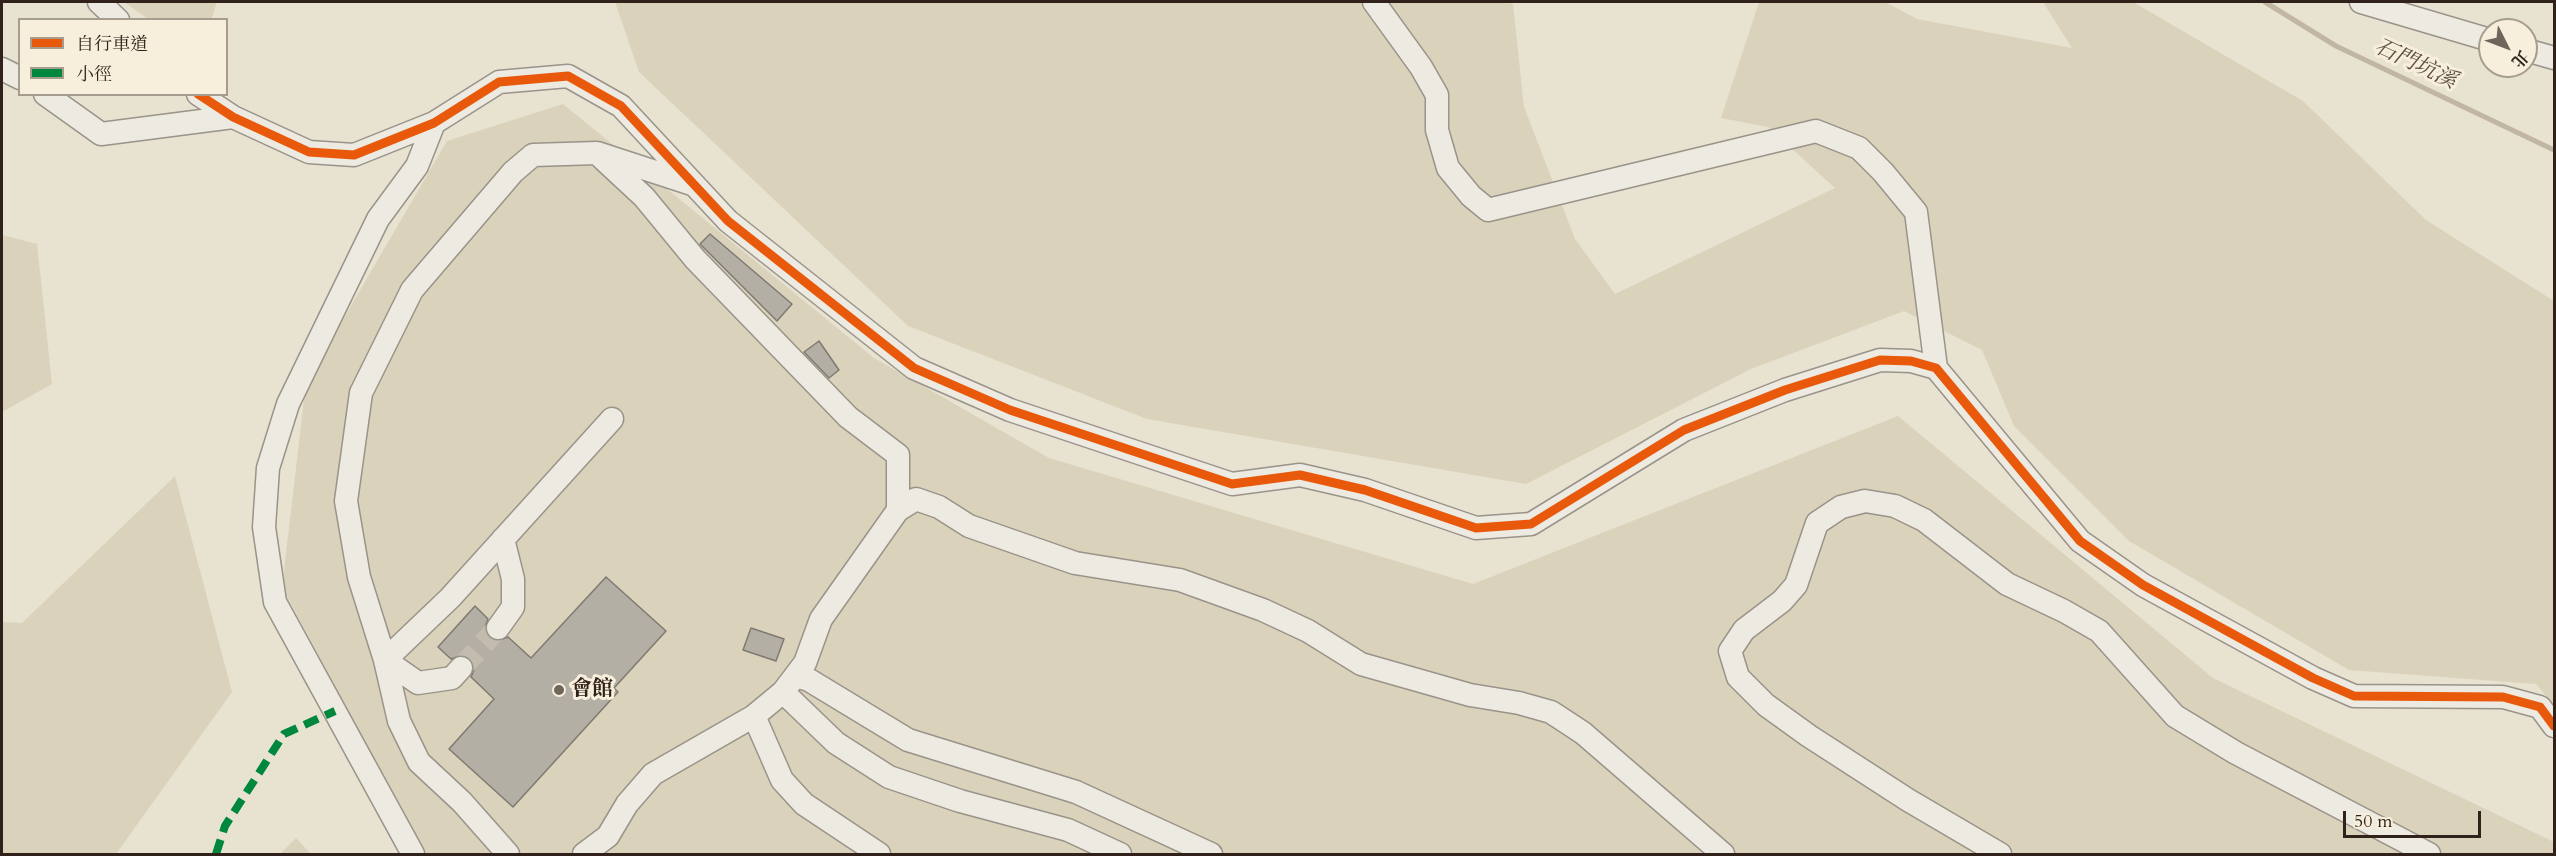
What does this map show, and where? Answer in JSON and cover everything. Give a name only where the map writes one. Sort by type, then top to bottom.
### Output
[{"type":"street","points":[[99,2],[116,18]]},
{"type":"street","points":[[1374,2],[1421,67],[1437,95],[1437,130],[1448,168],[1471,196],[1488,210],[1816,131],[1859,148],[1883,172],[1916,212],[1936,368],[2080,541],[2143,585],[2313,678],[2354,696],[2503,697],[2540,707],[2554,726]]},
{"type":"street","points":[[2361,2],[2478,36]]},
{"type":"street","points":[[2538,53],[2554,58]]},
{"type":"street","points":[[2,69],[18,77]]},
{"type":"street","points":[[201,96],[233,117],[309,152],[354,154],[434,123],[499,82],[568,76],[621,106],[728,221],[914,368],[1010,410],[1232,484],[1300,475],[1365,490],[1476,528],[1531,524],[1684,430],[1785,390],[1880,360],[1911,361],[1936,368]]},
{"type":"street","points":[[48,96],[101,134],[233,117]]},
{"type":"street","points":[[413,855],[275,602],[264,527],[268,468],[288,404],[378,219],[417,166],[434,123]]},
{"type":"street","points":[[508,855],[462,802],[419,762],[399,721],[384,660],[358,577],[345,501],[361,393],[412,290],[513,172],[533,155],[597,153],[694,184]]},
{"type":"street","points":[[597,153],[644,197],[695,260],[848,417],[898,455],[898,510]]},
{"type":"street","points":[[384,660],[450,598],[612,418]]},
{"type":"street","points":[[584,855],[604,845],[627,804],[653,774],[754,716],[789,684],[805,663],[821,619],[898,510],[916,499],[939,507],[969,526],[1075,563],[1180,580],[1263,610],[1308,631],[1361,664],[1470,695],[1519,703],[1551,712],[1583,733],[1723,855]]},
{"type":"street","points":[[2000,855],[1908,800],[1809,736],[1766,705],[1738,677],[1730,651],[1744,630],[1782,601],[1796,585],[1816,523],[1841,507],[1864,501],[1894,506],[1924,520],[2007,584],[2064,610],[2099,631],[2175,716],[2236,753],[2429,855]]},
{"type":"street","points":[[498,628],[513,607],[513,579],[503,539]]},
{"type":"street","points":[[384,660],[418,683],[452,678],[461,668]]},
{"type":"street","points":[[789,684],[809,680],[908,740],[1076,792],[1210,855]]},
{"type":"street","points":[[789,684],[836,743],[889,777],[960,801],[1068,830],[1120,855]]},
{"type":"street","points":[[754,716],[782,780],[804,804],[879,855]]},
{"type":"shaded area","points":[[124,2],[217,2],[212,18],[147,18]]},
{"type":"shaded area","points":[[615,2],[1506,2],[1513,4],[1524,107],[1575,239],[1615,294],[1835,188],[1768,127],[1721,118],[1759,2],[1885,2],[1917,19],[2072,48],[2043,2],[2133,2],[2303,101],[2426,220],[2554,301],[2554,705],[2536,684],[2349,670],[2129,541],[2014,426],[1982,350],[1904,311],[1751,369],[1526,484],[1147,419],[908,326],[639,72]]},
{"type":"shaded area","points":[[563,104],[874,358],[1049,458],[1473,584],[1898,416],[2213,678],[2554,842],[2554,854],[425,854],[282,587],[306,383],[447,141]]},
{"type":"shaded area","points":[[2,235],[37,244],[52,384],[2,412]]},
{"type":"shaded area","points":[[175,476],[232,692],[116,854],[2,854],[2,622],[22,623]]},
{"type":"shaded area","points":[[296,838],[311,854],[280,854]]},
{"type":"building","points":[[710,234],[792,304],[777,321],[700,244]]},
{"type":"building","points":[[819,341],[839,370],[829,378],[804,352]]},
{"type":"building","name":"會館","points":[[606,577],[666,631],[614,688],[618,692],[513,807],[449,749],[494,699],[471,677],[474,670],[470,658],[463,655],[451,659],[438,647],[475,606],[488,619],[485,627],[490,639],[497,641],[508,637],[531,658]]},
{"type":"building","points":[[751,628],[784,639],[776,661],[743,650]]},
{"type":"waterway","name":"石門坑溪","points":[[2265,2],[2336,46],[2554,150]]},
{"type":"tunnel","points":[[461,668],[498,628]]},
{"type":"marked path","points":[[216,854],[225,826],[284,734],[335,711]]},
{"type":"cycle path","points":[[201,96],[233,117],[309,152],[354,155],[434,123],[499,82],[568,76],[621,106],[728,221],[914,368],[1010,410],[1232,484],[1300,475],[1365,490],[1476,528],[1531,524],[1684,430],[1785,390],[1880,360],[1911,361],[1936,368],[2080,541],[2143,585],[2313,678],[2354,696],[2503,697],[2540,707],[2554,726]]},
{"type":"place","name":"會館","points":[[559,690]]}]
